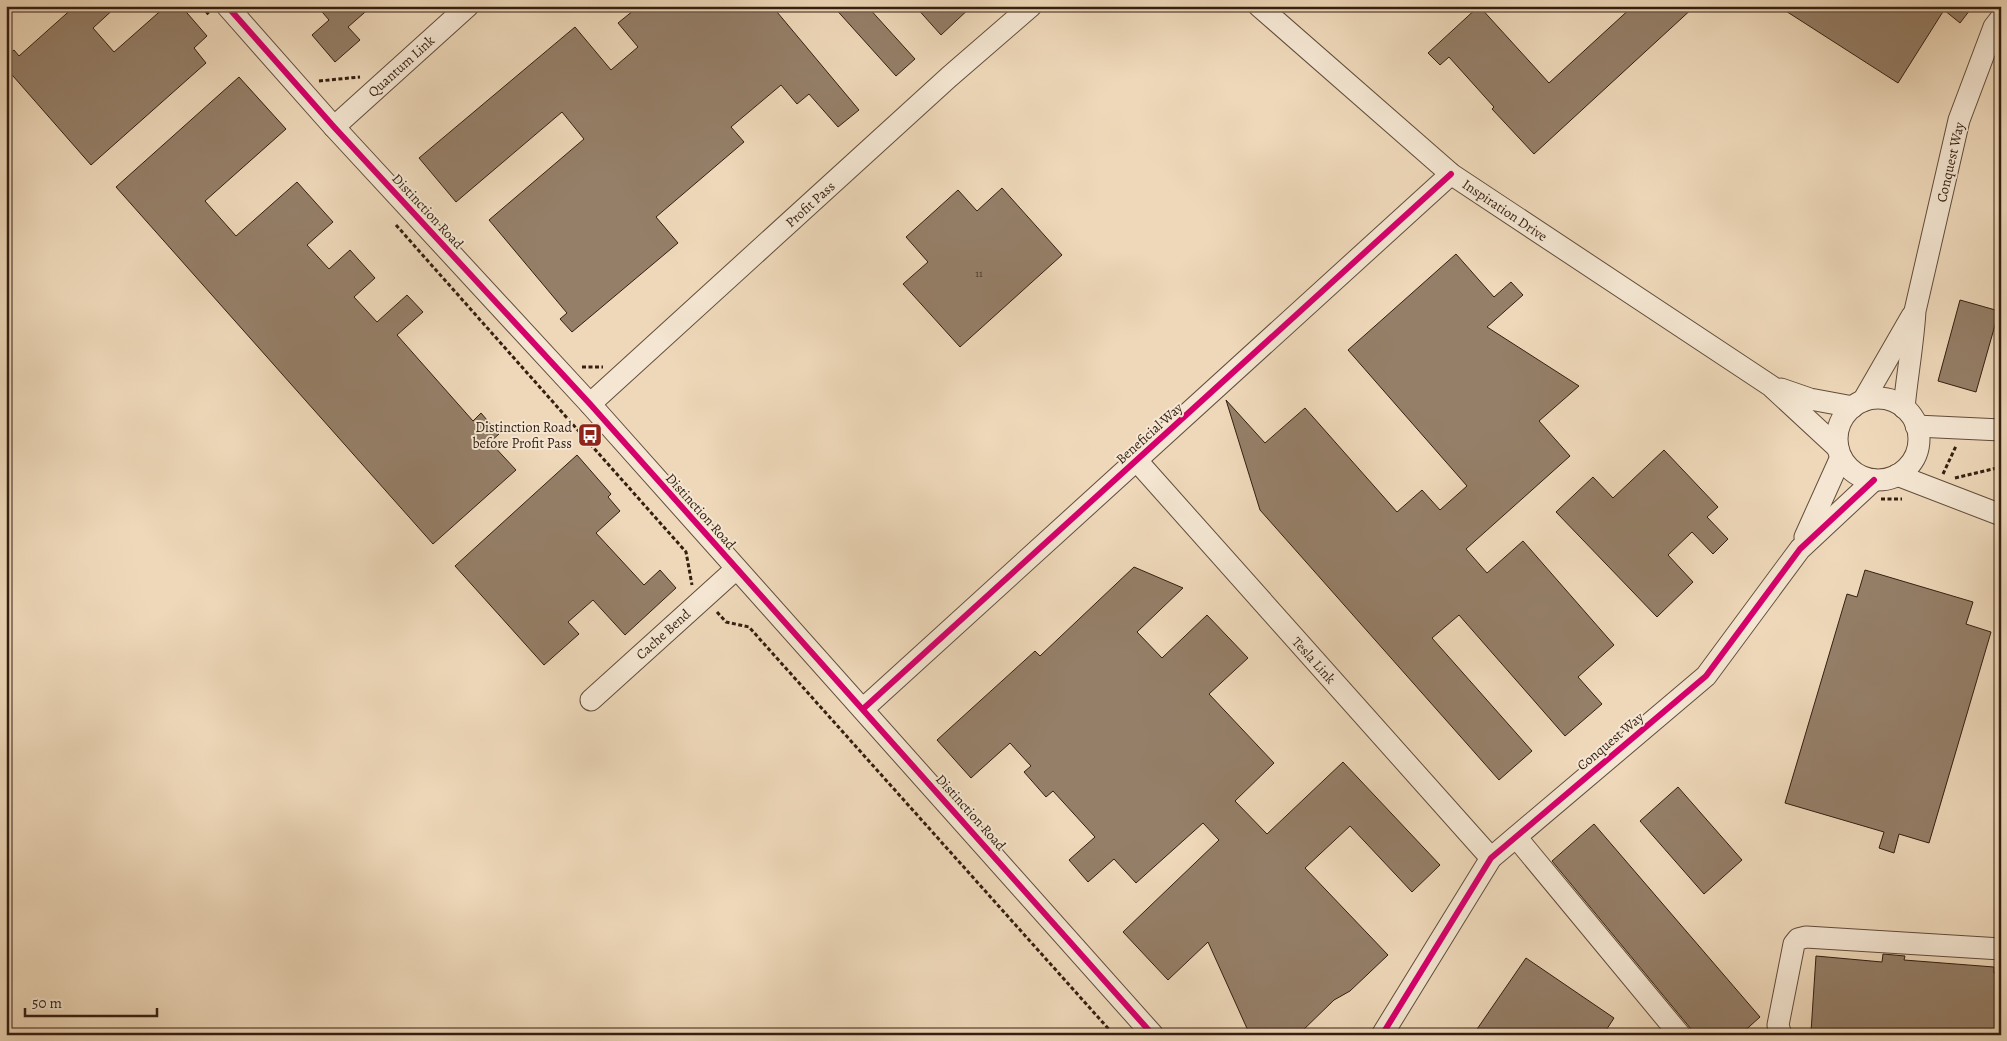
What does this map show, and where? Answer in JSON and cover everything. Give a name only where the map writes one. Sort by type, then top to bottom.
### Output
[{"type":"street","name":"Quantum Link","points":[[334,127],[468,6]]},
{"type":"street","name":"Profit Pass","points":[[590,404],[942,84],[1031,6]]},
{"type":"street","name":"Inspiration Drive","points":[[1259,6],[1451,174],[1771,386],[1839,452]]},
{"type":"street","name":"Distinction Road","points":[[221,13],[305,94],[590,404],[1153,1035]]},
{"type":"street","name":"Conquest Way","points":[[1904,408],[1915,312],[1959,120],[1994,27],[2001,18]]},
{"type":"street","name":"Beneficial Way","points":[[863,710],[1451,174]]},
{"type":"street","name":"Conquest Way","points":[[1858,404],[1915,312]]},
{"type":"street","name":"Inspiration Drive","points":[[1771,386],[1810,400],[1858,404]]},
{"type":"street","points":[[1884,399],[1895,402],[1904,408],[1916,426],[1918,437],[1915,454],[1906,468],[1897,475],[1886,479],[1874,480],[1860,476],[1849,468],[1839,452],[1837,436],[1839,425],[1845,415],[1858,404],[1884,399]]},
{"type":"street","points":[[1916,426],[2001,430]]},
{"type":"street","name":"Conquest Way","points":[[1800,549],[1839,452]]},
{"type":"street","name":"Tesla Link","points":[[1137,461],[1491,858]]},
{"type":"street","points":[[1897,475],[2001,515]]},
{"type":"street","name":"Conquest Way","points":[[1382,1035],[1491,858],[1706,676],[1800,549],[1874,480]]},
{"type":"street","name":"Cache Bend","points":[[591,700],[736,569]]},
{"type":"street","points":[[1516,837],[1680,1035]]},
{"type":"street","points":[[1776,1034],[1794,944],[1798,939],[1806,937],[2001,949]]},
{"type":"path","points":[[202,6],[221,13]]},
{"type":"path","points":[[305,94],[318,81],[364,76]]},
{"type":"path","points":[[395,224],[686,552],[690,583],[726,622],[749,627],[1114,1035]]},
{"type":"path","points":[[1953,478],[2001,466]]},
{"type":"building","points":[[75,6],[117,6],[93,28],[114,52],[166,6],[181,6],[207,36],[194,48],[206,63],[91,165],[6,68],[6,56],[14,50],[19,56]]},
{"type":"building","points":[[317,6],[372,6],[348,27],[360,40],[335,62],[312,35],[329,20]]},
{"type":"building","points":[[639,6],[772,6],[859,110],[838,127],[809,94],[797,104],[781,85],[731,127],[744,142],[656,217],[678,243],[572,332],[560,319],[567,313],[489,220],[584,139],[562,112],[456,202],[419,158],[575,27],[611,70],[638,47],[618,23]]},
{"type":"building","points":[[833,6],[867,6],[915,59],[896,76]]},
{"type":"building","points":[[915,6],[972,6],[941,35]]},
{"type":"building","points":[[1479,6],[1549,83],[1633,6],[1695,6],[1534,154],[1492,109],[1494,107],[1449,57],[1440,65],[1428,53]]},
{"type":"building","points":[[1778,6],[1973,6],[1960,23],[1944,10],[1898,83]]},
{"type":"building","points":[[239,77],[286,129],[205,201],[236,236],[297,182],[333,222],[307,245],[329,269],[350,250],[375,278],[354,297],[377,322],[407,295],[423,312],[397,335],[473,421],[481,413],[499,434],[490,442],[516,470],[433,544],[116,187]]},
{"type":"building","points":[[1002,188],[1062,255],[960,347],[903,284],[928,262],[906,237],[958,190],[977,211]]},
{"type":"building","points":[[1456,254],[1494,297],[1511,282],[1523,295],[1487,327],[1579,386],[1539,421],[1570,456],[1466,549],[1487,573],[1523,541],[1614,645],[1578,677],[1602,704],[1565,736],[1459,615],[1432,638],[1532,751],[1499,780],[1260,510],[1226,400],[1265,443],[1305,408],[1397,512],[1422,490],[1440,510],[1467,486],[1348,350]]},
{"type":"building","points":[[1960,300],[1999,311],[1976,392],[1938,381]]},
{"type":"building","points":[[1664,450],[1718,507],[1707,517],[1728,539],[1713,554],[1692,532],[1668,555],[1693,582],[1657,617],[1556,512],[1593,477],[1613,498]]},
{"type":"building","points":[[577,455],[611,494],[608,497],[620,511],[596,533],[644,585],[660,570],[676,588],[625,635],[593,600],[568,622],[579,634],[544,665],[455,566]]},
{"type":"building","points":[[1134,567],[1183,588],[1137,632],[1162,658],[1207,615],[1248,658],[1209,694],[1274,763],[1235,801],[1267,834],[1343,762],[1440,865],[1412,892],[1350,826],[1305,868],[1388,955],[1350,991],[1334,1000],[1298,1035],[1250,1035],[1208,942],[1168,980],[1123,932],[1219,840],[1203,823],[1136,883],[1114,859],[1088,882],[1069,860],[1095,837],[1053,791],[1046,797],[1024,772],[1031,766],[1010,743],[971,778],[937,740],[1035,651],[1040,656]]},
{"type":"building","points":[[1865,570],[1973,602],[1966,624],[1991,632],[1929,843],[1899,834],[1894,853],[1879,848],[1884,832],[1785,803],[1847,594],[1857,597]]},
{"type":"building","points":[[1678,787],[1742,860],[1704,894],[1640,821]]},
{"type":"building","points":[[1594,824],[1760,1017],[1740,1035],[1696,1035],[1552,861]]},
{"type":"building","points":[[1883,954],[1905,956],[1904,960],[1994,967],[1994,973],[2001,973],[2001,1035],[1850,1035],[1811,1032],[1816,956],[1882,962]]},
{"type":"building","points":[[1526,958],[1614,1018],[1603,1035],[1473,1035]]},
{"type":"cycle path","points":[[227,6],[334,127],[590,404],[1153,1035]]},
{"type":"cycle path","points":[[863,709],[1451,174]]},
{"type":"cycle path","points":[[1382,1035],[1491,858],[1706,676],[1800,549],[1874,480]]},
{"type":"place","name":"Distinction Road before Profit Pass","points":[[590,435]]}]
